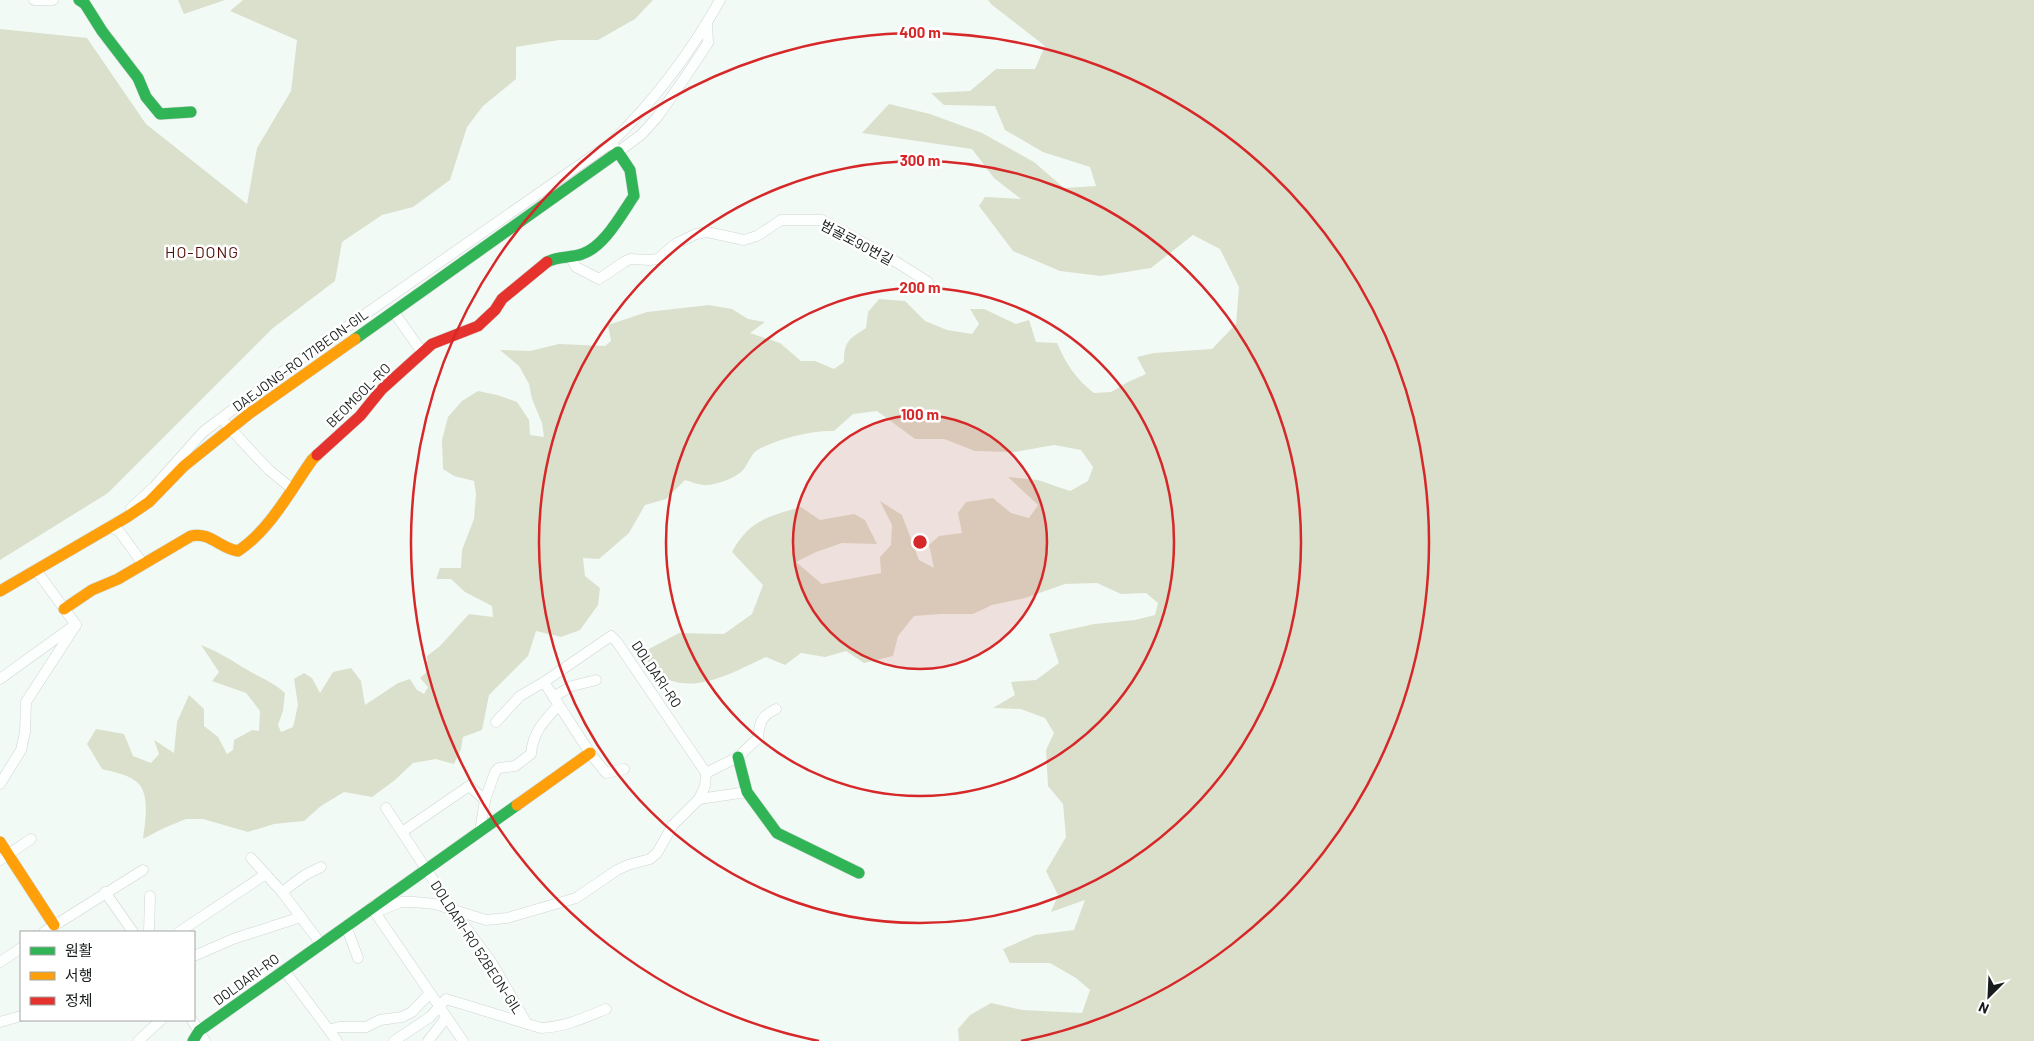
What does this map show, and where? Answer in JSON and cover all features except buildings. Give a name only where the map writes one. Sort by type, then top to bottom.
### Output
[{"type":"street","points":[[34,0],[54,0]]},
{"type":"street","points":[[79,0],[85,4],[102,31],[138,78],[146,97],[160,114],[191,112]]},
{"type":"street","points":[[143,564],[119,531],[110,527],[154,487],[203,432],[302,359],[615,148],[707,24],[720,0]]},
{"type":"street","name":"DAEJONG-RO 171BEON-GIL","points":[[0,592],[149,502],[184,466],[231,428],[615,148],[642,134],[658,116],[708,43],[707,24]]},
{"type":"street","name":"BEOMGOL-RO","points":[[64,609],[92,590],[118,579],[190,536],[205,535],[231,550],[238,551],[249,544],[265,527],[291,488],[318,453],[348,428],[381,390],[422,352],[443,338],[478,326],[495,310],[502,299],[549,261],[582,255],[599,245],[634,196],[630,170],[615,148]]},
{"type":"street","name":"범골로90번길","points":[[570,257],[576,267],[599,279],[624,262],[658,259],[675,244],[696,234],[707,232],[744,240],[757,236],[781,220],[822,220],[928,282]]},
{"type":"street","points":[[393,311],[422,352]]},
{"type":"street","points":[[221,418],[269,470],[291,488]]},
{"type":"street","points":[[36,570],[76,625]]},
{"type":"street","points":[[0,679],[76,625]]},
{"type":"street","points":[[0,784],[22,750],[26,702],[76,625]]},
{"type":"street","name":"DOLDARI-RO","points":[[496,722],[520,696],[544,682],[610,636],[617,642],[706,773]]},
{"type":"street","points":[[480,832],[485,800],[495,772],[499,768],[515,766],[531,754],[532,740],[537,730],[556,701],[572,686],[596,680]]},
{"type":"street","points":[[544,682],[590,753],[606,773],[624,769]]},
{"type":"street","points":[[373,906],[381,910],[401,902],[435,904],[486,920],[493,920],[507,918],[576,898],[617,870],[650,859],[657,853],[673,825],[699,799],[706,773],[738,757],[763,737],[759,723],[768,713],[776,709]]},
{"type":"street","name":"DOLDARI-RO","points":[[199,1038],[284,970],[590,753]]},
{"type":"street","points":[[738,757],[747,792],[777,833],[859,873]]},
{"type":"street","points":[[402,832],[469,786],[485,800]]},
{"type":"street","points":[[699,799],[747,792]]},
{"type":"street","points":[[386,808],[427,869]]},
{"type":"street","points":[[4,857],[31,839]]},
{"type":"street","points":[[0,842],[4,857],[54,926]]},
{"type":"street","points":[[251,858],[282,892],[321,944]]},
{"type":"street","points":[[282,892],[305,875],[321,867]]},
{"type":"street","name":"DOLDARI-RO 52BEON-GIL","points":[[427,869],[453,910],[492,964],[527,1024]]},
{"type":"street","points":[[46,931],[105,892],[143,870]]},
{"type":"street","points":[[180,931],[266,874]]},
{"type":"street","points":[[105,892],[133,931]]},
{"type":"street","points":[[149,931],[150,896]]},
{"type":"street","points":[[373,906],[463,1041]]},
{"type":"street","points":[[195,956],[232,939],[301,917]]},
{"type":"street","points":[[346,926],[358,958]]},
{"type":"street","points":[[0,962],[20,949]]},
{"type":"street","points":[[284,970],[337,1041]]},
{"type":"street","points":[[329,1030],[339,1027],[366,1027],[380,1020],[402,1017],[412,1012],[430,993]]},
{"type":"street","points":[[394,1041],[430,1017],[446,999],[476,1006],[541,1028],[556,1027],[577,1021],[606,1009]]},
{"type":"street","points":[[0,1022],[20,1016]]},
{"type":"street","points":[[428,1041],[446,1018]]},
{"type":"street","points":[[138,1041],[160,1021]]},
{"type":"street","points":[[192,1021],[199,1038]]},
{"type":"green space","points":[[178,0],[225,0],[184,14]]},
{"type":"green space","points":[[243,0],[653,0],[635,19],[598,40],[559,40],[516,47],[516,79],[483,106],[467,127],[450,180],[413,207],[382,215],[342,242],[335,281],[273,328],[108,493],[0,560],[0,29],[87,38],[146,124],[247,204],[257,148],[291,91],[297,40],[230,11]]},
{"type":"green space","points":[[988,0],[2034,0],[2034,1041],[959,1041],[958,1029],[970,1015],[991,1003],[1023,1010],[1082,1013],[1090,990],[1076,978],[1050,963],[1010,963],[1003,949],[1035,935],[1074,930],[1085,900],[1051,912],[1058,895],[1046,871],[1066,837],[1063,804],[1048,786],[1046,750],[1054,733],[1045,718],[1021,709],[993,708],[1015,695],[1011,682],[1036,680],[1059,663],[1049,634],[1094,624],[1135,620],[1155,615],[1158,603],[1146,593],[1121,594],[1097,583],[1065,584],[1025,598],[992,605],[973,614],[914,616],[898,636],[893,656],[864,663],[846,651],[825,657],[801,653],[785,665],[766,657],[719,678],[694,683],[681,683],[666,679],[648,663],[647,650],[679,633],[724,634],[752,614],[763,585],[732,552],[745,533],[760,521],[769,517],[801,507],[820,520],[854,514],[865,520],[877,544],[842,543],[816,552],[796,562],[822,584],[881,573],[880,557],[891,545],[892,525],[880,501],[902,515],[919,560],[934,568],[929,545],[939,536],[962,533],[958,513],[966,502],[993,498],[1011,513],[1029,518],[1038,505],[1008,477],[1038,480],[1070,491],[1088,481],[1093,467],[1081,450],[1054,445],[1015,452],[975,451],[944,439],[915,439],[877,411],[853,414],[834,431],[805,434],[773,443],[756,451],[743,470],[731,478],[705,485],[685,480],[666,499],[645,505],[629,533],[599,559],[583,558],[585,576],[600,588],[598,605],[580,630],[561,637],[536,631],[528,656],[489,695],[482,730],[463,737],[461,749],[454,764],[436,759],[413,763],[395,780],[372,797],[344,792],[321,806],[304,821],[274,824],[248,832],[203,819],[186,819],[143,839],[146,803],[142,789],[131,778],[102,769],[87,744],[96,729],[124,734],[133,756],[151,763],[159,754],[154,740],[174,753],[177,722],[189,695],[204,709],[204,726],[218,737],[227,754],[233,750],[234,740],[252,730],[259,731],[260,711],[246,693],[212,681],[219,672],[201,645],[219,653],[285,693],[283,711],[278,725],[281,732],[293,727],[298,705],[294,679],[304,673],[312,678],[320,693],[333,672],[351,668],[361,681],[365,705],[398,683],[410,679],[417,690],[424,694],[428,687],[420,678],[428,671],[427,656],[440,646],[469,614],[493,617],[492,606],[465,592],[451,579],[436,579],[440,568],[461,568],[462,550],[474,519],[476,494],[474,481],[454,476],[443,469],[442,440],[448,417],[462,401],[478,391],[517,402],[529,420],[530,435],[544,437],[542,423],[532,399],[529,384],[519,366],[500,350],[530,351],[559,344],[605,346],[611,341],[608,325],[647,312],[709,305],[732,309],[748,319],[765,322],[750,333],[780,343],[801,361],[815,361],[834,369],[844,362],[845,349],[849,341],[866,328],[868,312],[879,299],[905,301],[925,321],[947,330],[972,334],[979,324],[970,309],[984,309],[1016,324],[1029,320],[1036,342],[1057,343],[1072,371],[1094,393],[1111,392],[1146,374],[1137,357],[1154,353],[1212,349],[1236,324],[1239,287],[1220,249],[1193,235],[1151,268],[1101,276],[1060,271],[1013,251],[979,206],[985,197],[1021,199],[994,178],[972,149],[862,133],[889,104],[930,114],[982,133],[1034,162],[1064,188],[1096,186],[1090,167],[1043,152],[1005,130],[995,106],[944,105],[931,93],[970,91],[996,69],[1035,69],[1045,46]]},
{"type":"traffic: fast","points":[[79,0],[85,4],[102,31],[138,78],[146,97],[160,114],[191,112]]},
{"type":"traffic: fast","points":[[355,339],[618,152],[630,170],[634,196],[611,230],[598,245],[582,254],[547,262]]},
{"type":"traffic: fast","points":[[738,757],[747,792],[777,833],[859,873]]},
{"type":"traffic: fast","points":[[193,1041],[199,1031],[517,805]]},
{"type":"traffic: slow","points":[[0,591],[127,517],[149,502],[184,466],[250,413],[355,339]]},
{"type":"traffic: slow","points":[[64,609],[92,590],[118,579],[191,536],[204,536],[232,550],[238,551],[270,521],[317,455]]},
{"type":"traffic: slow","points":[[517,805],[590,753]]},
{"type":"traffic: slow","points":[[0,842],[54,925]]},
{"type":"traffic: jam","points":[[317,455],[360,416],[381,390],[432,344],[478,326],[495,310],[502,299],[547,262]]},
{"type":"district","name":"HO-DONG","points":[[202,251]]}]
